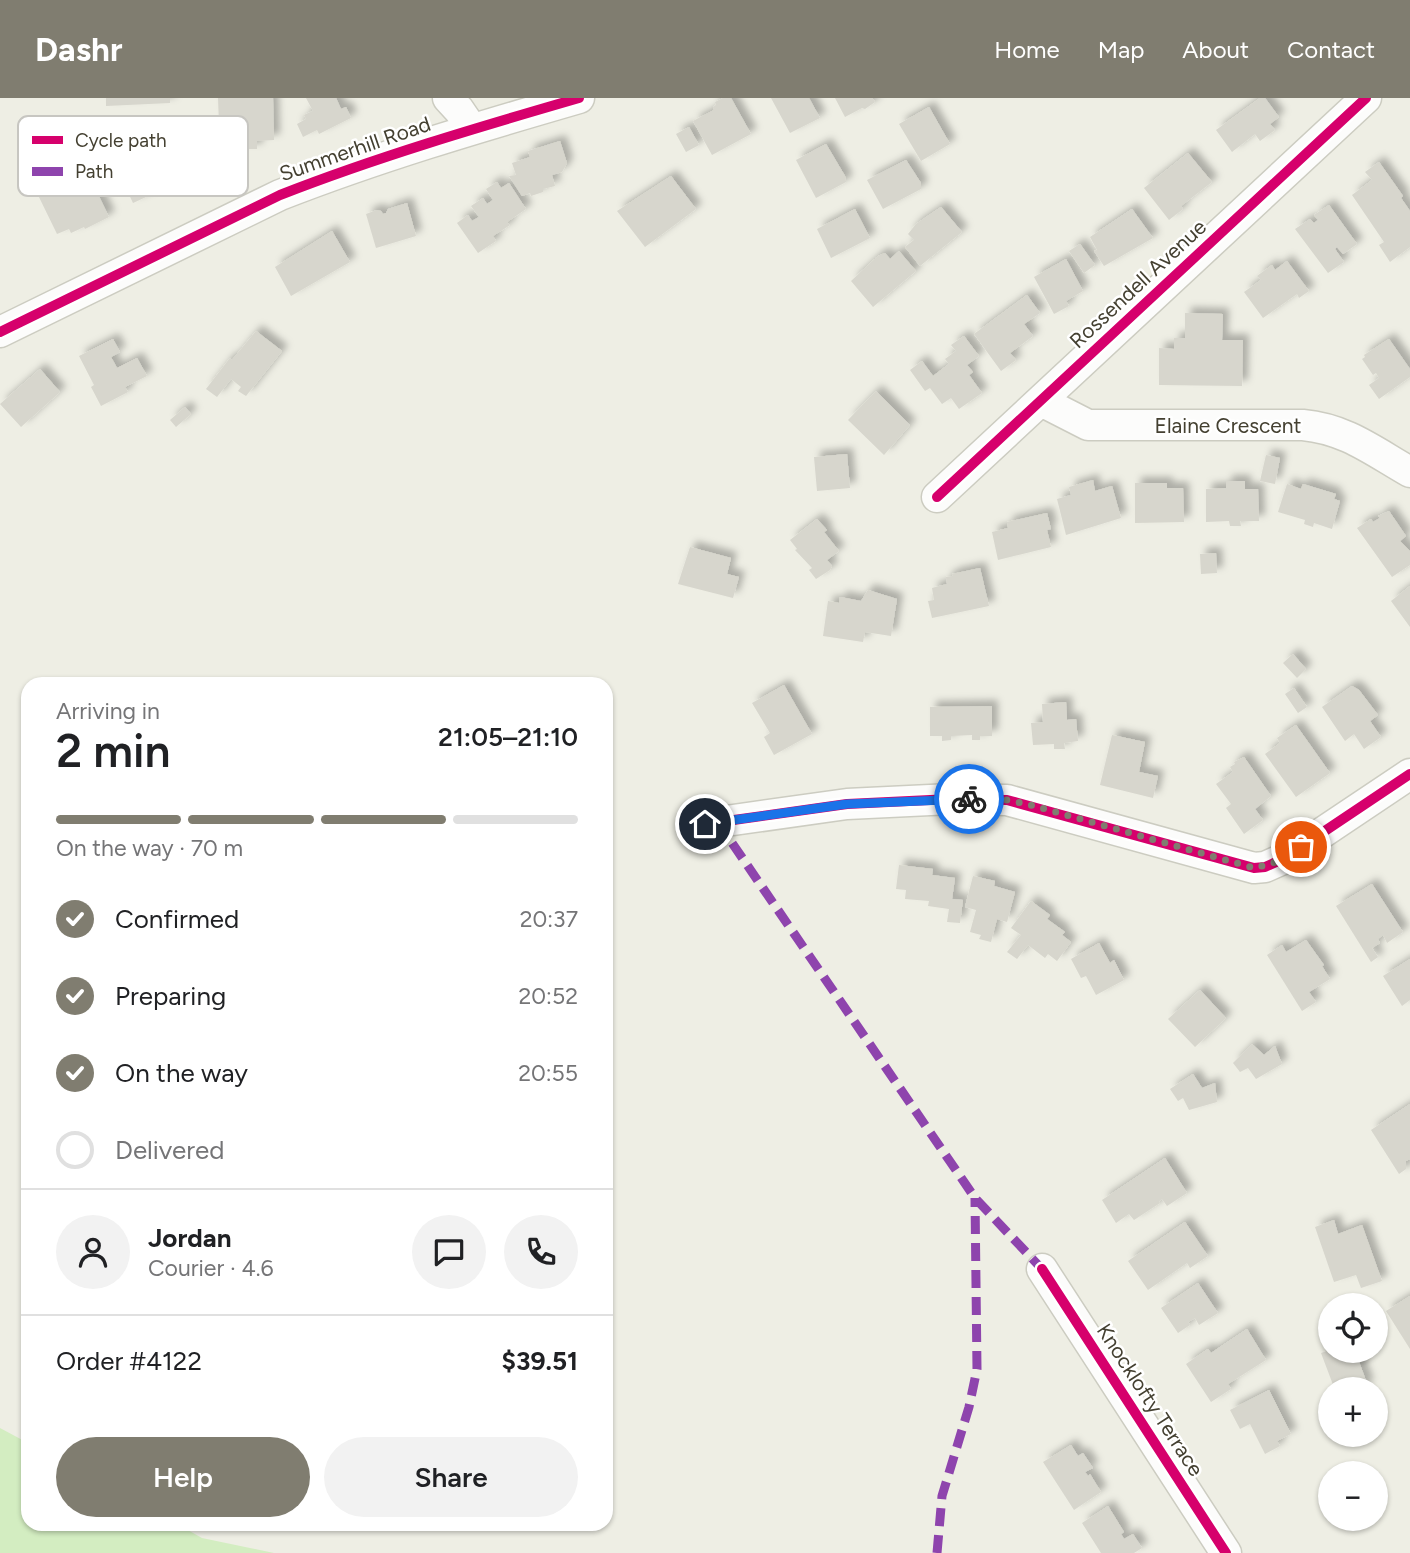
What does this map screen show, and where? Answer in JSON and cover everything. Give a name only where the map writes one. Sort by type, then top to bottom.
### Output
[{"type":"street","points":[[448,98],[472,130]]},
{"type":"street","name":"Summerhill Road","points":[[0,332],[280,195],[472,130],[579,98]]},
{"type":"street","name":"Rossendell Avenue","points":[[937,497],[1366,98]]},
{"type":"street","name":"Elaine Crescent","points":[[1041,401],[1088,425],[1325,427],[1343,433],[1410,472]]},
{"type":"street","points":[[705,824],[847,804],[951,799],[1007,800],[1254,868],[1265,867],[1283,859],[1410,774]]},
{"type":"street","name":"Knocklofty Terrace","points":[[1042,1269],[1226,1553]]},
{"type":"green space","points":[[0,1428],[21,1439],[21,1531],[190,1531],[202,1538],[274,1553],[0,1553]]},
{"type":"building","points":[[106,98],[170,98],[170,103],[106,106]]},
{"type":"building","points":[[218,98],[273,98],[274,140],[257,141],[257,149],[248,149],[248,116],[219,116]]},
{"type":"building","points":[[306,98],[336,98],[341,109],[346,107],[351,118],[319,134],[317,130],[303,137],[297,124],[306,119],[304,115],[313,111]]},
{"type":"building","points":[[731,98],[751,134],[712,155],[693,121],[714,110],[715,102]]},
{"type":"building","points":[[771,98],[809,98],[820,118],[790,133]]},
{"type":"building","points":[[835,98],[872,98],[875,102],[845,117]]},
{"type":"building","points":[[1260,98],[1265,98],[1279,117],[1270,124],[1275,130],[1260,141],[1255,134],[1232,152],[1216,130]]},
{"type":"building","points":[[929,107],[950,144],[921,161],[899,124]]},
{"type":"building","points":[[689,127],[699,145],[686,152],[676,134]]},
{"type":"building","points":[[560,141],[567,163],[562,172],[552,175],[555,186],[531,196],[530,193],[522,196],[509,176],[516,175],[512,163],[530,157],[528,151]]},
{"type":"building","points":[[826,144],[846,182],[816,198],[796,160]]},
{"type":"building","points":[[1188,153],[1212,182],[1181,206],[1183,209],[1169,220],[1144,188]]},
{"type":"building","points":[[906,160],[921,183],[921,189],[883,209],[867,180]]},
{"type":"building","points":[[1379,162],[1403,196],[1401,198],[1410,211],[1410,247],[1390,262],[1379,245],[1384,242],[1352,195],[1372,180],[1365,172]]},
{"type":"building","points":[[671,176],[696,209],[645,247],[617,211]]},
{"type":"building","points":[[497,182],[501,188],[509,183],[526,209],[507,222],[510,225],[493,236],[496,241],[478,253],[457,223],[468,215],[472,221],[479,217],[471,206],[483,198],[487,204],[493,200],[486,189]]},
{"type":"building","points":[[38,196],[99,196],[109,217],[85,229],[84,227],[71,233],[69,229],[57,234]]},
{"type":"building","points":[[130,196],[148,196],[133,203]]},
{"type":"building","points":[[407,203],[416,236],[376,248],[366,214],[377,210],[383,214],[388,209]]},
{"type":"building","points":[[1329,205],[1357,244],[1343,254],[1337,247],[1335,249],[1344,262],[1328,273],[1295,229],[1310,219],[1314,223],[1318,220],[1314,215]]},
{"type":"building","points":[[941,207],[962,232],[920,266],[905,247],[914,240],[908,234],[916,224]]},
{"type":"building","points":[[855,209],[870,238],[831,258],[817,229]]},
{"type":"building","points":[[1132,209],[1153,238],[1104,266],[1094,251],[1097,250],[1090,237]]},
{"type":"building","points":[[332,231],[350,262],[291,296],[275,267]]},
{"type":"building","points":[[1080,244],[1095,265],[1084,273],[1069,251]]},
{"type":"building","points":[[899,251],[916,271],[873,307],[851,281],[878,256],[885,253],[890,259]]},
{"type":"building","points":[[1066,259],[1083,291],[1066,301],[1069,306],[1054,314],[1034,277]]},
{"type":"building","points":[[1287,261],[1309,291],[1299,298],[1297,294],[1263,318],[1244,292],[1261,280],[1257,276],[1272,265],[1275,270]]},
{"type":"building","points":[[1027,295],[1040,313],[1024,324],[1033,336],[1010,353],[1016,360],[1001,371],[974,334]]},
{"type":"building","points":[[1185,313],[1223,314],[1222,340],[1243,340],[1242,386],[1159,385],[1159,348],[1174,349],[1174,338],[1185,338]]},
{"type":"building","points":[[256,331],[282,351],[246,396],[238,391],[241,387],[231,379],[217,397],[206,389]]},
{"type":"building","points":[[964,336],[979,356],[967,365],[973,372],[969,375],[982,393],[959,409],[951,398],[942,404],[930,388],[925,391],[910,370],[922,361],[933,376],[949,364],[945,359],[956,351],[951,345]]},
{"type":"building","points":[[113,339],[120,352],[111,357],[117,368],[137,358],[147,376],[125,387],[128,392],[101,406],[79,356]]},
{"type":"building","points":[[1389,339],[1410,369],[1410,377],[1379,399],[1369,385],[1379,378],[1376,373],[1373,375],[1362,359]]},
{"type":"building","points":[[40,369],[60,392],[21,427],[0,404]]},
{"type":"building","points":[[876,391],[910,425],[884,455],[848,420]]},
{"type":"building","points":[[185,407],[191,414],[176,427],[170,420]]},
{"type":"building","points":[[847,454],[850,488],[817,491],[814,457]]},
{"type":"building","points":[[1266,455],[1280,458],[1275,484],[1260,481]]},
{"type":"building","points":[[1093,480],[1095,491],[1112,486],[1121,518],[1066,535],[1057,499],[1071,495],[1069,487]]},
{"type":"building","points":[[1226,481],[1245,481],[1245,489],[1258,489],[1259,521],[1240,521],[1241,526],[1230,526],[1229,521],[1206,522],[1206,489],[1226,488]]},
{"type":"building","points":[[1135,483],[1167,483],[1167,488],[1183,488],[1184,522],[1135,523]]},
{"type":"building","points":[[1287,484],[1301,489],[1303,484],[1336,494],[1334,499],[1340,501],[1332,529],[1314,523],[1313,527],[1304,524],[1305,520],[1278,512]]},
{"type":"building","points":[[1389,511],[1406,536],[1400,541],[1410,551],[1410,565],[1392,577],[1357,528],[1371,519],[1373,522],[1380,518],[1378,516]]},
{"type":"building","points":[[1047,513],[1051,529],[1047,530],[1051,547],[998,560],[992,532],[1008,528],[1007,522]]},
{"type":"building","points":[[817,519],[839,551],[827,560],[832,566],[830,570],[816,579],[809,570],[812,568],[795,550],[797,549],[790,540]]},
{"type":"building","points":[[690,547],[731,558],[727,574],[739,577],[733,598],[678,584]]},
{"type":"building","points":[[1216,553],[1217,573],[1201,574],[1200,554]]},
{"type":"building","points":[[980,568],[989,606],[932,618],[928,601],[934,600],[932,588],[947,584],[946,577],[953,576],[952,574]]},
{"type":"building","points":[[1410,586],[1410,627],[1391,601]]},
{"type":"building","points":[[868,590],[897,599],[891,636],[865,632],[863,642],[823,636],[828,601],[839,603],[840,597],[861,601]]},
{"type":"building","points":[[1293,654],[1306,669],[1297,678],[1283,663]]},
{"type":"building","points":[[784,685],[812,734],[774,755],[764,737],[770,733],[752,703]]},
{"type":"building","points":[[1352,686],[1359,690],[1378,715],[1370,721],[1381,737],[1364,749],[1354,734],[1345,741],[1322,707]]},
{"type":"building","points":[[1294,688],[1307,707],[1298,713],[1285,694]]},
{"type":"building","points":[[1066,702],[1067,720],[1076,719],[1078,741],[1064,743],[1065,749],[1054,749],[1054,744],[1033,745],[1031,723],[1043,722],[1042,704]]},
{"type":"building","points":[[992,706],[992,736],[980,736],[980,740],[972,740],[972,735],[951,736],[951,740],[942,741],[942,736],[930,736],[930,707]]},
{"type":"building","points":[[1296,725],[1330,773],[1296,797],[1265,754],[1280,743],[1277,738]]},
{"type":"building","points":[[1112,735],[1145,742],[1139,772],[1158,776],[1153,798],[1100,785]]},
{"type":"building","points":[[1244,757],[1271,796],[1255,809],[1263,820],[1244,834],[1226,808],[1231,804],[1216,784],[1233,772],[1230,767],[1234,762]]},
{"type":"building","points":[[899,865],[933,869],[932,875],[955,878],[952,899],[963,900],[960,923],[947,922],[949,909],[928,906],[929,901],[905,899],[906,890],[896,889]]},
{"type":"building","points":[[973,876],[995,881],[994,886],[1015,892],[1007,922],[997,919],[991,942],[979,939],[981,935],[970,932],[976,910],[965,907]]},
{"type":"building","points":[[1372,884],[1403,932],[1387,943],[1383,935],[1378,939],[1380,943],[1372,948],[1378,957],[1371,962],[1336,906]]},
{"type":"building","points":[[1031,901],[1050,915],[1047,919],[1065,932],[1062,935],[1071,942],[1057,961],[1048,954],[1045,958],[1028,945],[1017,959],[1007,952],[1021,935],[1011,928]]},
{"type":"building","points":[[1306,940],[1324,965],[1322,966],[1330,979],[1309,992],[1316,1002],[1302,1011],[1267,955],[1282,945],[1286,952]]},
{"type":"building","points":[[1099,943],[1110,963],[1114,960],[1124,980],[1096,995],[1086,976],[1081,978],[1071,959]]},
{"type":"building","points":[[1410,959],[1410,1000],[1402,1006],[1383,976]]},
{"type":"building","points":[[1200,990],[1226,1018],[1195,1047],[1168,1019]]},
{"type":"building","points":[[1252,1044],[1264,1055],[1275,1046],[1282,1064],[1256,1079],[1248,1068],[1240,1072],[1233,1063]]},
{"type":"building","points":[[1193,1074],[1202,1088],[1215,1083],[1217,1102],[1189,1110],[1183,1098],[1178,1101],[1170,1089]]},
{"type":"building","points":[[1410,1104],[1410,1159],[1406,1161],[1406,1169],[1399,1174],[1371,1130]]},
{"type":"building","points":[[1165,1158],[1187,1193],[1167,1206],[1162,1199],[1134,1220],[1129,1214],[1116,1223],[1102,1200]]},
{"type":"building","points":[[1334,1220],[1338,1234],[1362,1225],[1382,1281],[1361,1288],[1356,1275],[1334,1282],[1315,1227]]},
{"type":"building","points":[[1185,1222],[1208,1256],[1190,1268],[1187,1263],[1148,1290],[1128,1261]]},
{"type":"building","points":[[1198,1283],[1218,1313],[1199,1325],[1195,1318],[1178,1333],[1161,1308]]},
{"type":"building","points":[[1410,1296],[1410,1349],[1388,1314],[1388,1310]]},
{"type":"building","points":[[1247,1329],[1266,1360],[1228,1384],[1231,1389],[1211,1402],[1186,1364],[1208,1349],[1211,1353]]},
{"type":"building","points":[[1325,1363],[1359,1363],[1365,1377],[1330,1377]]},
{"type":"building","points":[[1269,1390],[1291,1434],[1277,1441],[1280,1446],[1265,1454],[1250,1424],[1240,1429],[1230,1410]]},
{"type":"building","points":[[1071,1445],[1078,1456],[1083,1453],[1093,1468],[1085,1472],[1088,1476],[1090,1474],[1101,1492],[1074,1510],[1043,1462]]},
{"type":"building","points":[[1108,1506],[1124,1532],[1121,1534],[1124,1539],[1133,1534],[1142,1548],[1134,1553],[1101,1553],[1082,1523]]},
{"type":"marked path","points":[[717,821],[975,1198],[1042,1269]]},
{"type":"marked path","points":[[937,1553],[942,1496],[969,1407],[977,1369],[975,1198]]},
{"type":"cycle path","points":[[0,332],[280,195],[391,155],[579,98]]},
{"type":"cycle path","points":[[937,497],[1366,98]]},
{"type":"cycle path","points":[[705,824],[847,804],[951,799],[1007,800],[1254,868],[1265,867],[1283,859],[1410,774]]},
{"type":"cycle path","points":[[1042,1269],[1226,1553]]},
{"type":"way so far","points":[[969,799],[1007,800],[1031,805],[1254,868],[1265,867],[1283,859],[1301,847]]},
{"type":"route","points":[[705,824],[847,804],[969,799]]}]
